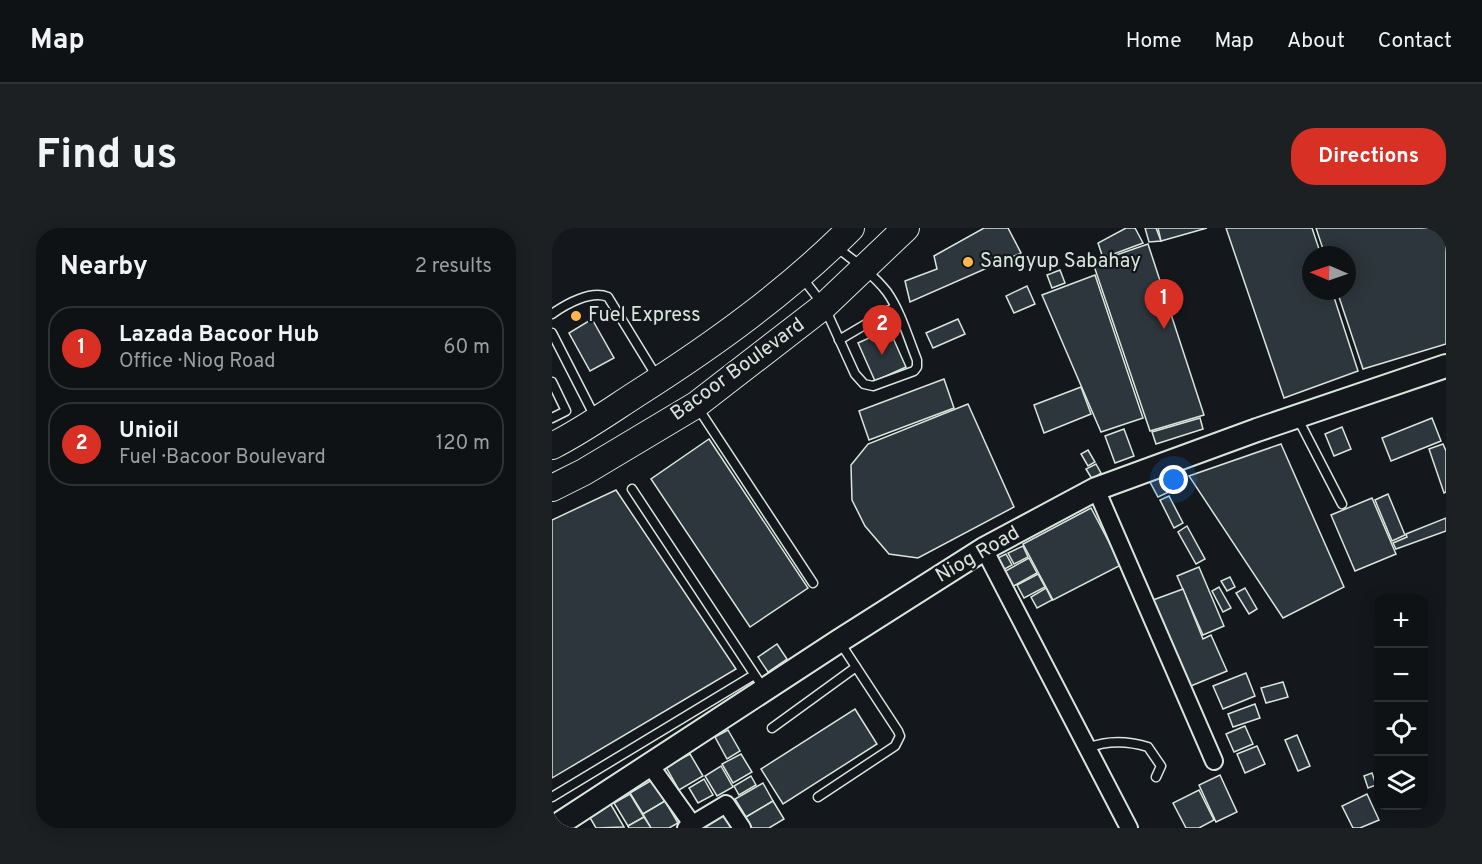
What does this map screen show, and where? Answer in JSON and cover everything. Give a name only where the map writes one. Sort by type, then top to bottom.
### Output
[{"type":"main road","name":"Bacoor Boulevard","points":[[552,488],[584,472],[696,405],[824,306],[906,228]]},
{"type":"main road","name":"Bacoor Boulevard","points":[[552,446],[659,380],[769,303],[843,237]]},
{"type":"street","name":"Niog Road","points":[[553,828],[650,765],[759,682],[839,641],[984,549],[1096,489],[1296,416],[1446,366]]},
{"type":"street","points":[[1096,489],[1214,761]]},
{"type":"street","points":[[984,549],[1129,828]]},
{"type":"street","points":[[650,765],[689,826],[726,804],[742,828]]},
{"type":"lane","points":[[800,276],[824,306],[855,374],[864,384],[873,386],[914,371],[917,367],[917,360],[896,307],[843,237]]},
{"type":"lane","points":[[552,314],[591,295],[600,294],[608,297],[659,380]]},
{"type":"lane","points":[[839,340],[896,307]]},
{"type":"lane","points":[[552,333],[597,420]]},
{"type":"lane","points":[[552,382],[566,411],[552,418]]},
{"type":"lane","points":[[696,405],[813,583]]},
{"type":"lane","points":[[1296,416],[1342,504]]},
{"type":"lane","points":[[552,797],[759,682],[632,489]]},
{"type":"lane","points":[[818,797],[899,741],[898,730],[839,641]]},
{"type":"lane","points":[[772,728],[856,667]]},
{"type":"lane","points":[[1088,748],[1100,743],[1120,742],[1148,747],[1161,766],[1156,777]]},
{"type":"building","name":"Sangyup Sabahay","points":[[984,228],[1008,228],[1021,253],[910,302],[905,281],[937,269],[934,256]]},
{"type":"building","points":[[1126,228],[1135,228],[1143,243],[1103,258],[1098,243]]},
{"type":"building","points":[[1145,228],[1156,228],[1161,241],[1149,242]]},
{"type":"building","points":[[1158,228],[1207,228],[1161,241]]},
{"type":"building","points":[[1226,228],[1312,228],[1318,246],[1302,246],[1302,300],[1335,300],[1358,371],[1284,398]]},
{"type":"building","points":[[1316,228],[1446,228],[1446,344],[1363,369],[1340,300],[1356,300],[1356,246],[1322,246]]},
{"type":"building","points":[[1148,244],[1204,415],[1150,431],[1093,263]]},
{"type":"building","points":[[1060,270],[1065,283],[1052,288],[1047,275]]},
{"type":"building","points":[[1095,275],[1143,418],[1101,432],[1042,295]]},
{"type":"building","points":[[1027,286],[1035,304],[1014,313],[1006,296]]},
{"type":"building","points":[[592,319],[614,358],[590,371],[569,333]]},
{"type":"building","points":[[958,319],[965,334],[933,348],[926,333]]},
{"type":"building","points":[[889,329],[906,367],[875,381],[858,343]]},
{"type":"building","points":[[944,379],[954,408],[869,440],[859,411]]},
{"type":"building","points":[[1081,387],[1091,414],[1044,433],[1034,405]]},
{"type":"building","points":[[968,404],[1014,507],[918,558],[889,554],[865,526],[852,500],[851,465],[868,444]]},
{"type":"building","points":[[1200,418],[1203,429],[1156,444],[1152,432]]},
{"type":"building","points":[[1432,418],[1441,441],[1391,461],[1382,438]]},
{"type":"building","points":[[1342,427],[1351,449],[1334,456],[1325,434]]},
{"type":"building","points":[[1124,429],[1134,456],[1115,463],[1105,436]]},
{"type":"building","points":[[709,439],[808,588],[750,627],[651,479]]},
{"type":"building","points":[[1281,444],[1344,587],[1283,618],[1189,476]]},
{"type":"building","points":[[1443,444],[1446,451],[1446,492],[1444,493],[1429,449]]},
{"type":"building","points":[[1088,450],[1095,462],[1088,466],[1081,454]]},
{"type":"building","points":[[1096,464],[1101,473],[1092,479],[1086,469]]},
{"type":"building","points":[[1163,475],[1171,491],[1158,497],[1150,482]]},
{"type":"building","points":[[616,490],[736,669],[552,778],[552,520]]},
{"type":"building","points":[[1388,494],[1405,535],[1392,541],[1375,500]]},
{"type":"building","points":[[1169,496],[1183,523],[1174,528],[1160,500]]},
{"type":"building","points":[[1372,498],[1396,554],[1355,571],[1331,515]]},
{"type":"building","points":[[1091,508],[1121,565],[1053,600],[1023,544]]},
{"type":"building","points":[[1446,518],[1446,531],[1396,549],[1393,543],[1407,537],[1406,534]]},
{"type":"building","points":[[1187,526],[1205,559],[1196,564],[1178,532]]},
{"type":"building","points":[[1023,546],[1028,557],[1014,564],[1008,553]]},
{"type":"building","points":[[1006,554],[1012,565],[1001,571],[994,560]]},
{"type":"building","points":[[1029,558],[1037,573],[1010,588],[1002,573]]},
{"type":"building","points":[[1199,567],[1224,626],[1203,635],[1177,576]]},
{"type":"building","points":[[1038,574],[1045,587],[1024,598],[1017,585]]},
{"type":"building","points":[[1230,577],[1235,587],[1227,591],[1221,581]]},
{"type":"building","points":[[1219,587],[1231,608],[1223,612],[1212,591]]},
{"type":"building","points":[[1046,588],[1052,600],[1037,608],[1031,597]]},
{"type":"building","points":[[1245,588],[1257,609],[1249,614],[1236,593]]},
{"type":"building","points":[[1183,589],[1203,639],[1211,635],[1227,671],[1186,688],[1153,600]]},
{"type":"building","points":[[777,644],[787,659],[768,672],[758,657]]},
{"type":"building","points":[[1246,673],[1255,696],[1223,709],[1213,686]]},
{"type":"building","points":[[1283,682],[1288,697],[1266,703],[1261,688]]},
{"type":"building","points":[[1255,704],[1260,718],[1233,727],[1228,714]]},
{"type":"building","points":[[855,709],[877,744],[783,804],[761,769]]},
{"type":"building","points":[[1245,726],[1253,744],[1234,752],[1226,734]]},
{"type":"building","points":[[728,730],[740,751],[727,759],[715,737]]},
{"type":"building","points":[[1297,735],[1310,766],[1298,771],[1285,740]]},
{"type":"building","points":[[1257,746],[1265,764],[1245,773],[1237,754]]},
{"type":"building","points":[[690,754],[703,776],[679,790],[666,767]]},
{"type":"building","points":[[741,754],[752,772],[733,783],[722,764]]},
{"type":"building","points":[[721,766],[733,787],[717,796],[705,776]]},
{"type":"building","points":[[1372,773],[1374,786],[1368,788],[1364,776]]},
{"type":"building","points":[[1220,775],[1237,812],[1216,822],[1199,785]]},
{"type":"building","points":[[751,776],[756,785],[739,795],[734,786]]},
{"type":"building","points":[[704,779],[713,795],[698,803],[689,788]]},
{"type":"building","points":[[652,780],[665,801],[643,814],[630,793]]},
{"type":"building","points":[[763,783],[773,801],[746,817],[735,799]]},
{"type":"building","points":[[1199,790],[1214,820],[1199,828],[1186,828],[1173,803]]},
{"type":"building","points":[[630,794],[644,817],[628,826],[614,803]]},
{"type":"building","points":[[1367,794],[1379,820],[1360,828],[1353,828],[1342,806]]},
{"type":"building","points":[[665,801],[678,823],[669,828],[651,828],[643,814]]},
{"type":"building","points":[[773,801],[784,819],[769,828],[752,828],[746,817]]},
{"type":"building","points":[[610,803],[624,827],[596,828],[589,816]]},
{"type":"building","points":[[724,815],[732,828],[705,827]]},
{"type":"building","points":[[644,817],[651,828],[629,828],[628,826]]},
{"type":"place","name":"Sangyup Sabahay","points":[[968,262]]},
{"type":"place","name":"Fuel Express","points":[[576,316]]},
{"type":"place","name":"Lazada Bacoor Hub","points":[[1164,329]]},
{"type":"place","name":"Unioil","points":[[882,355]]}]
